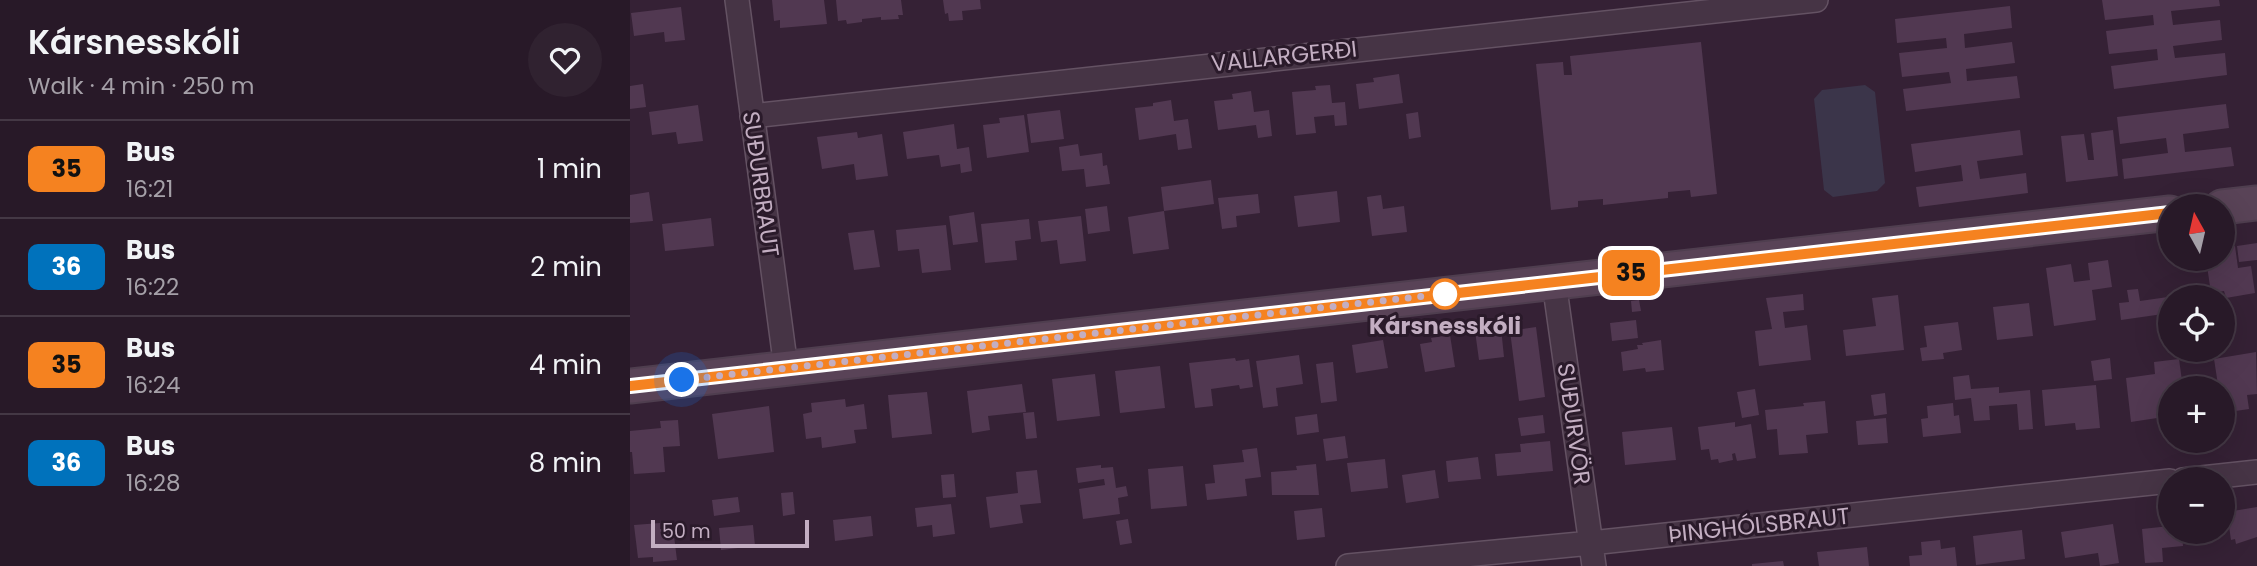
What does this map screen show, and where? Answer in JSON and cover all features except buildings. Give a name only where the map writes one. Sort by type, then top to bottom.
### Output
[{"type":"street","name":"SUÐURBRAUT","points":[[737,0],[786,368]]},
{"type":"street","name":"VALLARGERÐI","points":[[752,116],[1364,47],[1816,0]]},
{"type":"street","points":[[2235,206],[2257,203]]},
{"type":"street","points":[[630,386],[2158,214]]},
{"type":"street","name":"SUÐURVÖR","points":[[1554,282],[1594,566]]},
{"type":"street","points":[[2235,474],[2257,472]]},
{"type":"street","name":"ÞINGHÓLSBRAUT","points":[[1348,566],[1591,543],[2158,482]]},
{"type":"shaded area","points":[[1865,85],[1875,92],[1885,183],[1877,191],[1833,197],[1824,190],[1814,99],[1822,90]]},
{"type":"bus line","name":"35","points":[[630,386],[2158,214]]},
{"type":"place","name":"Kársnesskóli","points":[[1445,294]]},
{"type":"route","points":[[682,380],[1452,293],[1445,294]]}]
